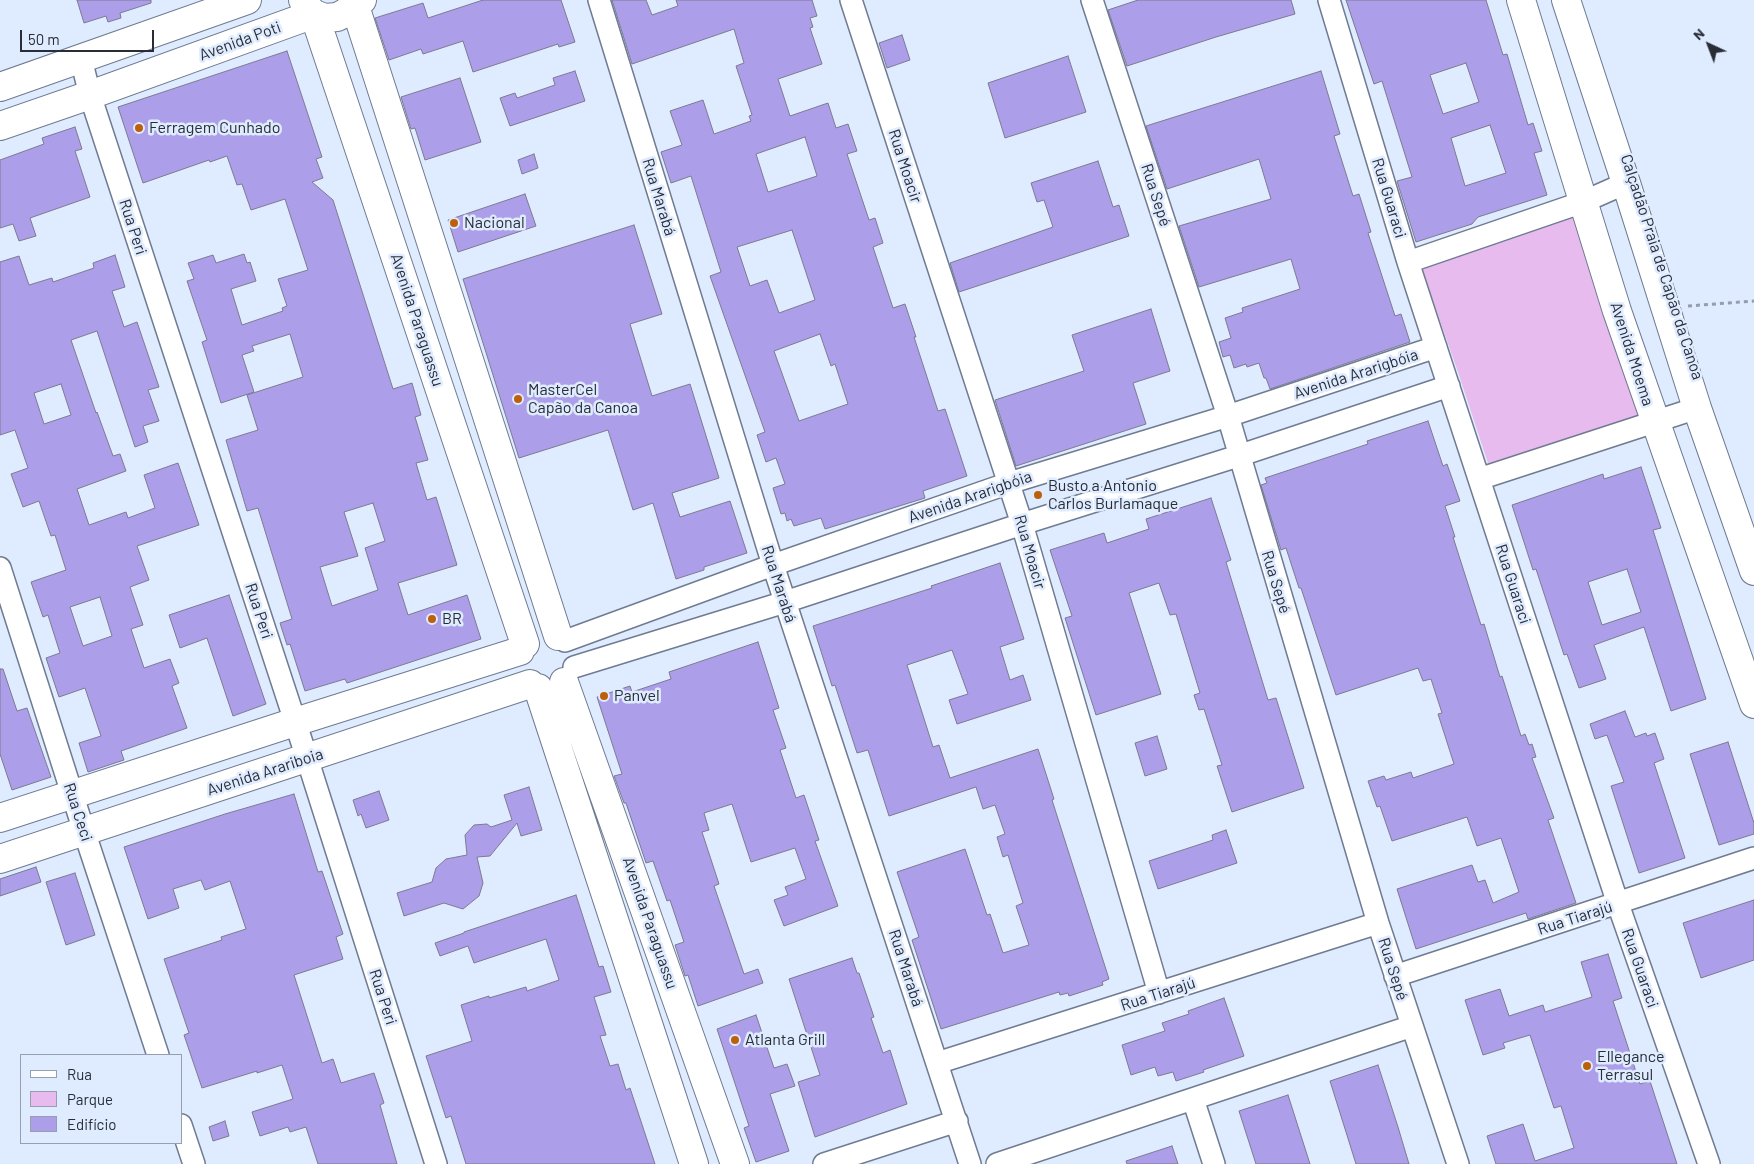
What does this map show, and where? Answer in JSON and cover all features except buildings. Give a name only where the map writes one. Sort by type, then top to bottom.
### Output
[{"type":"main road","points":[[0,87],[247,0]]},
{"type":"main road","name":"Avenida Moema","points":[[1521,0],[1617,311],[1654,422],[1754,704]]},
{"type":"main road","points":[[1566,0],[1697,408],[1754,571]]},
{"type":"main road","points":[[357,1],[562,638],[571,648],[574,657],[569,674],[556,687],[547,689],[534,686],[523,677],[519,669],[518,660],[522,648],[532,638],[540,634],[549,634],[562,638]]},
{"type":"main road","name":"Avenida Poti","points":[[0,126],[90,96],[309,7],[325,18],[337,17],[347,12],[357,1]]},
{"type":"main road","name":"Avenida Paraguassu","points":[[309,7],[522,648]]},
{"type":"main road","points":[[0,818],[522,648]]},
{"type":"main road","name":"Avenida Paraguassu","points":[[569,674],[735,1164]]},
{"type":"main road","name":"Avenida Paraguassu","points":[[534,686],[694,1164]]},
{"type":"main road","name":"Avenida Arariboia","points":[[0,858],[534,686]]},
{"type":"main road","points":[[160,766],[172,802]]},
{"type":"street","name":"Rua Marabá","points":[[599,0],[772,565],[970,1164]]},
{"type":"street","name":"Rua Moacir","points":[[850,0],[1022,524],[1159,993]]},
{"type":"street","name":"Rua Sepé","points":[[1092,0],[1228,416],[1238,456],[1378,923],[1458,1164]]},
{"type":"street","name":"Rua Guaraci","points":[[1329,0],[1408,262],[1448,386],[1618,904],[1709,1164]]},
{"type":"street","name":"Calçadão Praia de Capão da Canoa","points":[[1575,0],[1693,359],[1754,533]]},
{"type":"street","name":"Rua Peri","points":[[81,59],[90,96],[307,758],[436,1164]]},
{"type":"street","points":[[1408,262],[1583,202],[1626,183]]},
{"type":"street","name":"Avenida Ararigbóia","points":[[562,638],[1009,483],[1228,416],[1436,347]]},
{"type":"street","points":[[569,674],[1448,386]]},
{"type":"street","points":[[1479,479],[1697,408]]},
{"type":"street","name":"Rua Ceci","points":[[0,568],[72,795],[158,1054]]},
{"type":"street","name":"Rua Tiarajú","points":[[1395,976],[1754,858]]},
{"type":"street","name":"Rua Tiarajú","points":[[937,1063],[1378,923]]},
{"type":"street","points":[[997,1164],[1412,1026]]},
{"type":"street","points":[[1193,1100],[1214,1164]]},
{"type":"street","points":[[824,1164],[957,1121]]},
{"type":"street","points":[[182,1128],[194,1164]]},
{"type":"green space","points":[[1575,215],[1646,416],[1489,466],[1421,267]]},
{"type":"place","name":"Ferragem Cunhado","points":[[139,128]]},
{"type":"place","name":"Nacional","points":[[454,223]]},
{"type":"place","name":"MasterCel Capão da Canoa","points":[[518,399]]},
{"type":"place","name":"Busto a Antonio Carlos Burlamaque","points":[[1038,495]]},
{"type":"place","name":"BR","points":[[432,619]]},
{"type":"place","name":"Panvel","points":[[604,696]]},
{"type":"place","name":"Atlanta Grill","points":[[735,1040]]},
{"type":"place","name":"Ellegance Terrasul","points":[[1587,1066]]}]
